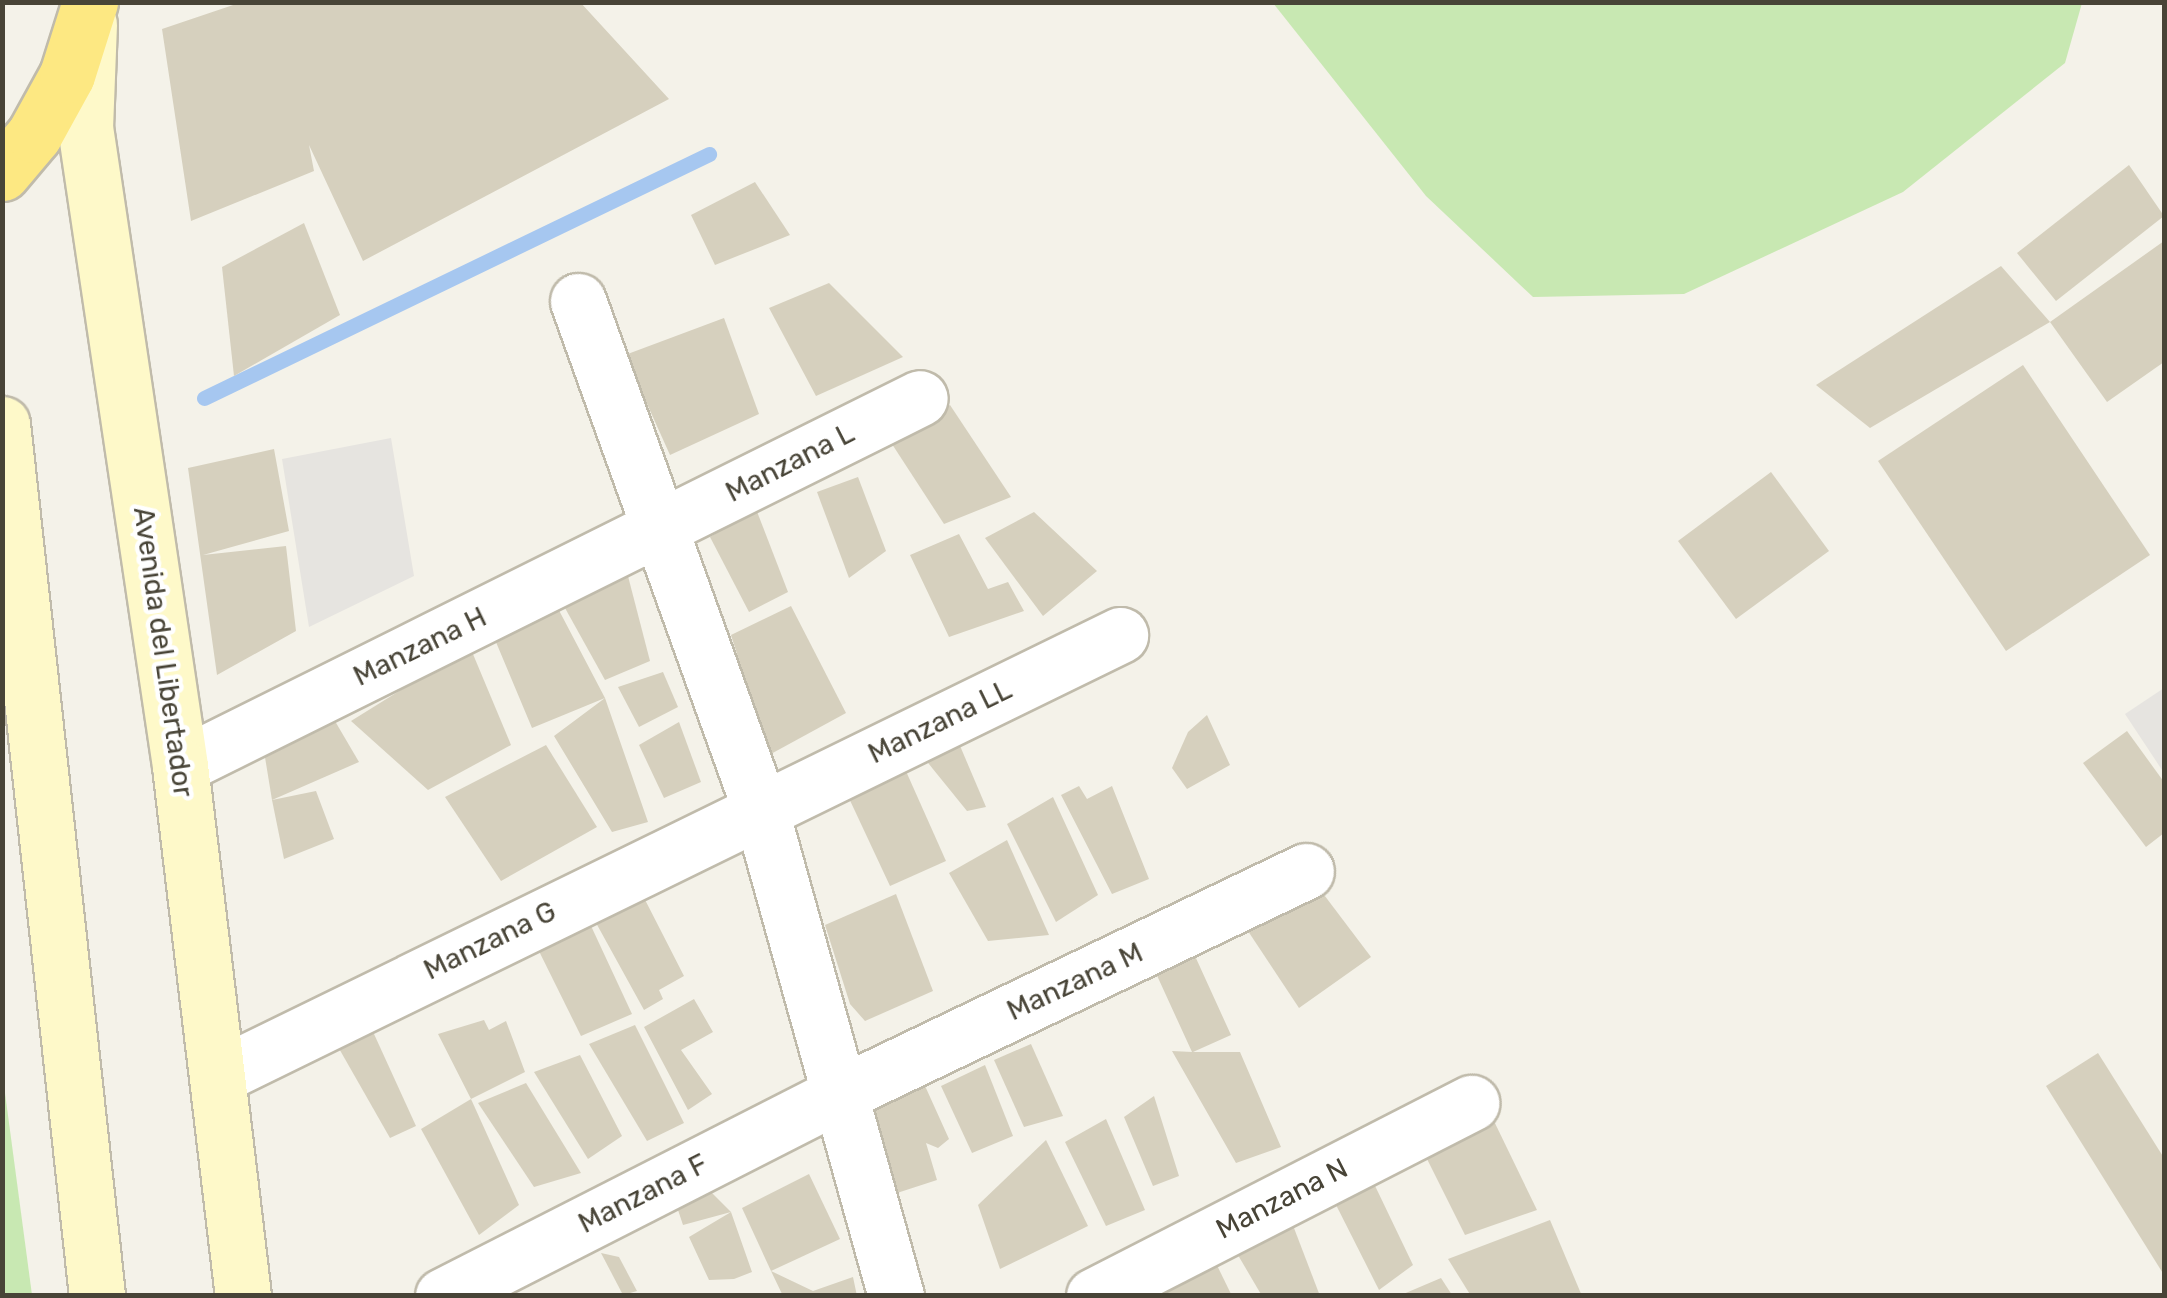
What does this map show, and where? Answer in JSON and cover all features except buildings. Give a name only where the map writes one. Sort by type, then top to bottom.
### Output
[{"type":"highway","points":[[2,172],[34,135],[67,75],[90,6]]},
{"type":"main road","name":"Avenida del Libertador","points":[[90,6],[86,127],[180,766],[220,1075],[243,1296]]},
{"type":"main road","points":[[2,424],[97,1296]]},
{"type":"street","points":[[578,301],[760,808],[844,1092],[896,1296]]},
{"type":"street","name":"Manzana L","points":[[660,528],[920,398]]},
{"type":"street","name":"Manzana H","points":[[180,766],[660,528]]},
{"type":"street","name":"Manzana LL","points":[[760,808],[1120,636]]},
{"type":"street","name":"Manzana G","points":[[220,1075],[760,808]]},
{"type":"street","name":"Manzana M","points":[[844,1092],[1306,872]]},
{"type":"street","name":"Manzana F","points":[[442,1296],[844,1092]]},
{"type":"street","name":"Manzana N","points":[[1094,1296],[1471,1103]]},
{"type":"green space","points":[[1273,3],[2082,3],[2065,63],[1903,192],[1684,294],[1533,297],[1426,196]]},
{"type":"green space","points":[[3,1078],[32,1295],[3,1295]]},
{"type":"shaded area","points":[[391,438],[414,576],[309,627],[282,459]]},
{"type":"shaded area","points":[[2164,688],[2164,773],[2125,714]]},
{"type":"waterway","points":[[204,398],[709,154]]}]
